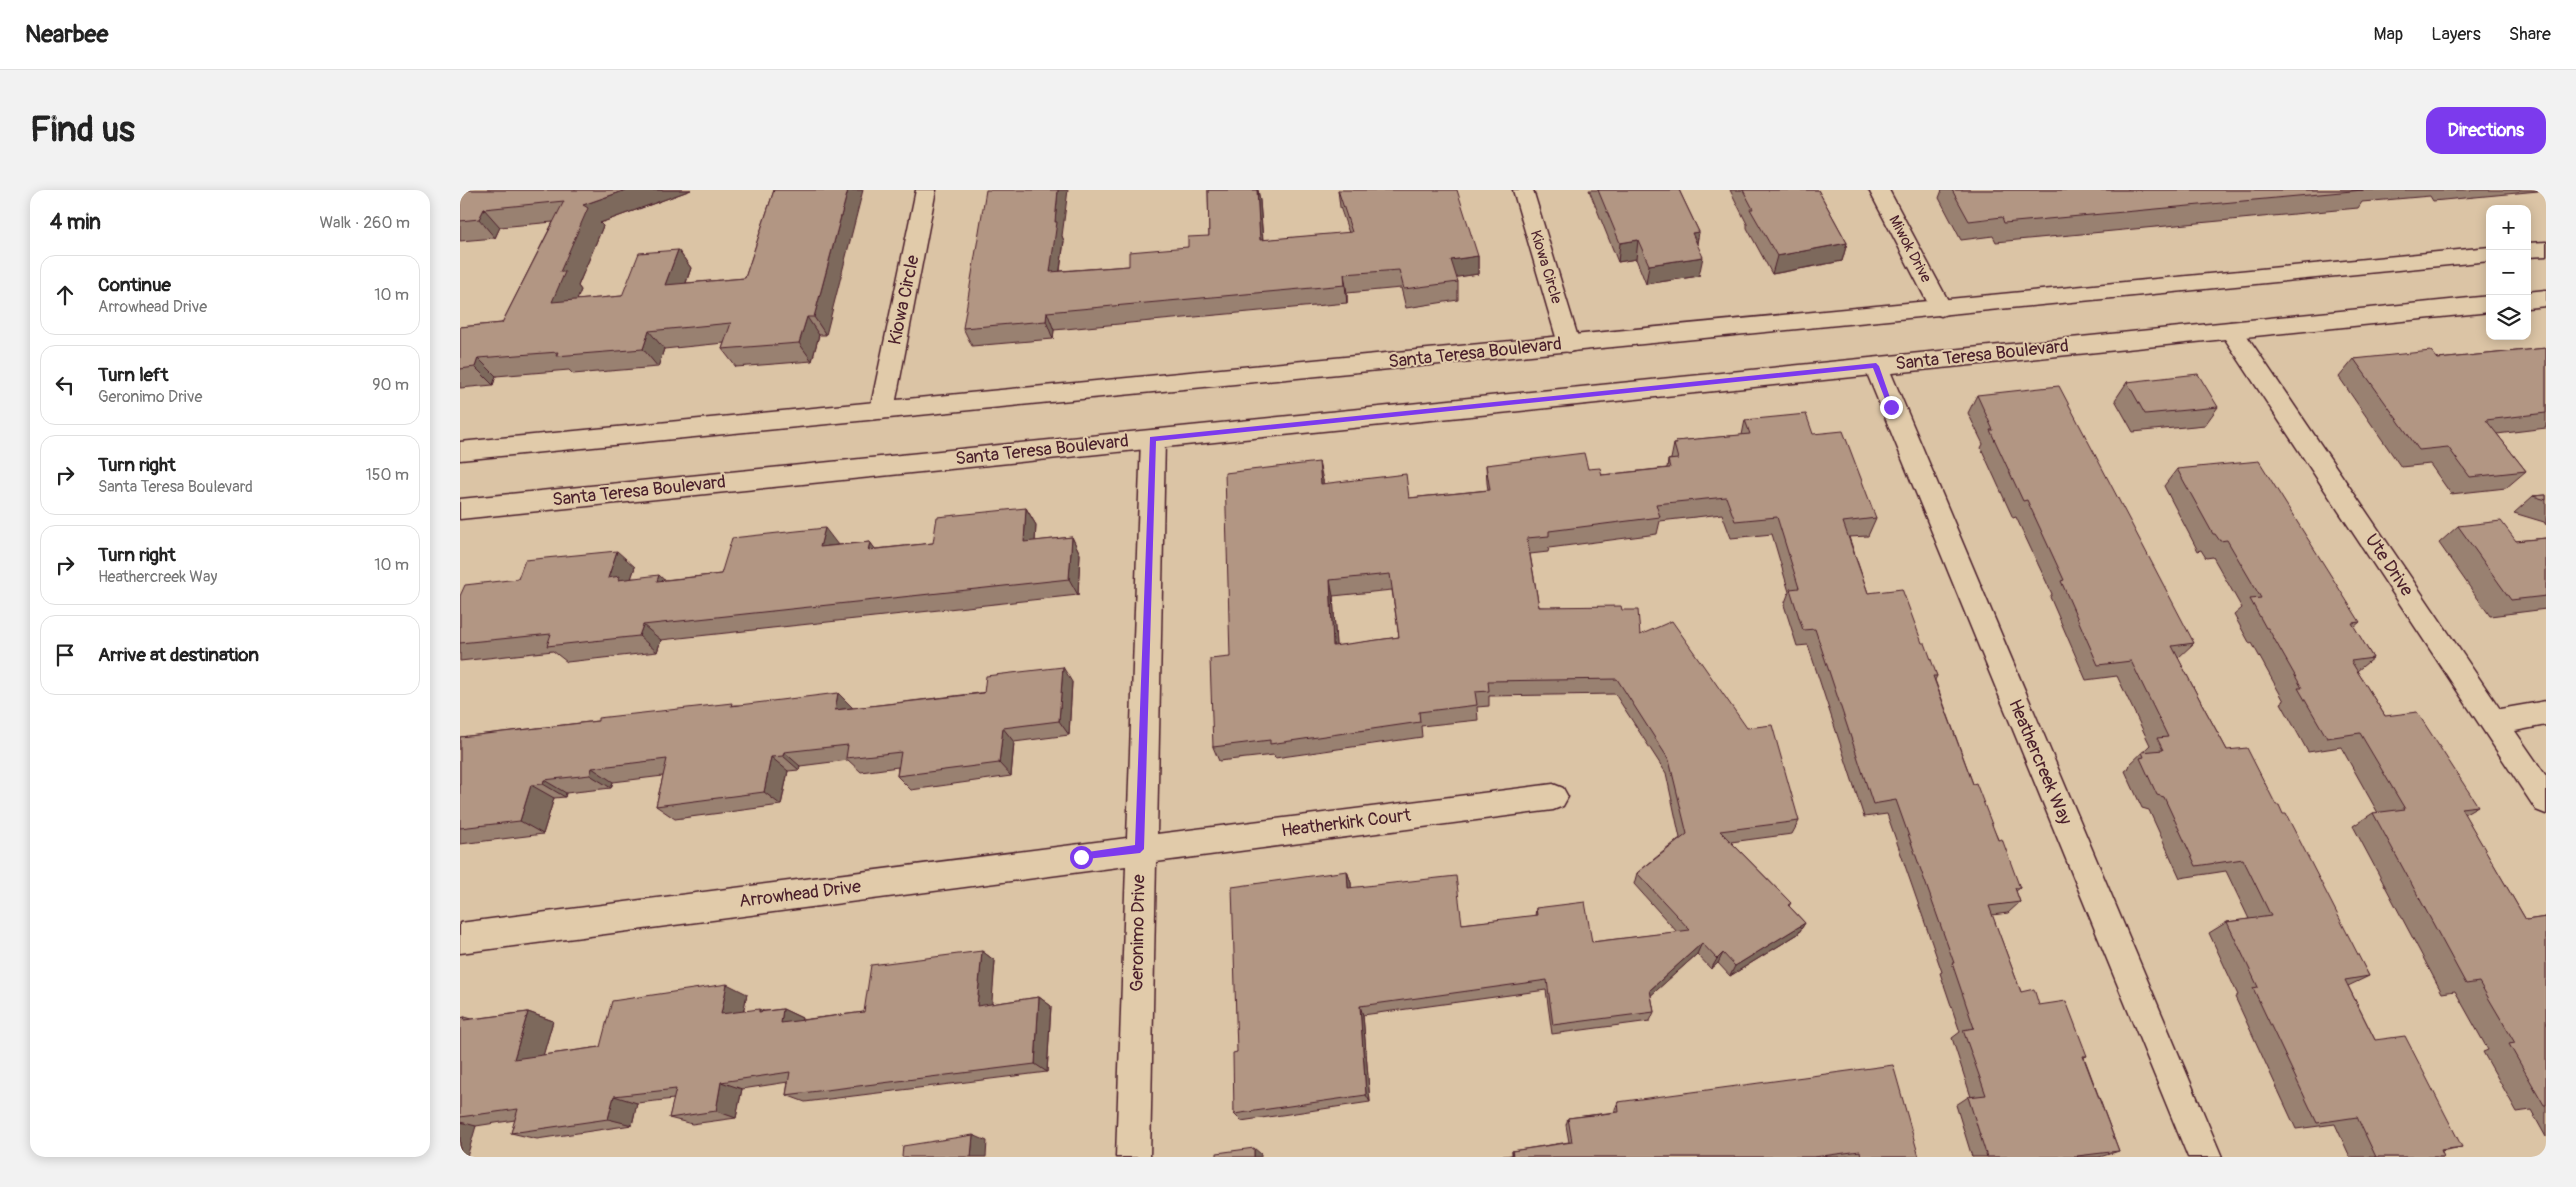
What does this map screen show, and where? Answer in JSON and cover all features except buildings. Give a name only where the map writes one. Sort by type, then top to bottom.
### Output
[{"type":"main road","name":"Kiowa Circle","points":[[882,410],[926,190]]},
{"type":"main road","name":"Kiowa Circle","points":[[1523,190],[1569,344]]},
{"type":"main road","name":"Miwok Drive","points":[[1879,190],[1941,308]]},
{"type":"main road","points":[[2531,250],[2546,248]]},
{"type":"main road","name":"Santa Teresa Boulevard","points":[[460,452],[2486,254]]},
{"type":"main road","points":[[2531,300],[2546,298]]},
{"type":"main road","name":"Santa Teresa Boulevard","points":[[460,509],[2486,304]]},
{"type":"main road","name":"Ute Drive","points":[[2231,330],[2495,722],[2546,801]]},
{"type":"main road","name":"Heathercreek Way","points":[[1876,366],[2205,1157]]},
{"type":"main road","name":"Geronimo Drive","points":[[1133,1157],[1140,849],[1153,439]]},
{"type":"main road","points":[[2495,722],[2546,714]]},
{"type":"main road","name":"Heatherkirk Court","points":[[1140,849],[1552,797]]},
{"type":"main road","name":"Arrowhead Drive","points":[[460,938],[1140,849]]},
{"type":"route","points":[[1081,857],[1140,849],[1153,439],[1876,366],[1891,407]]}]
